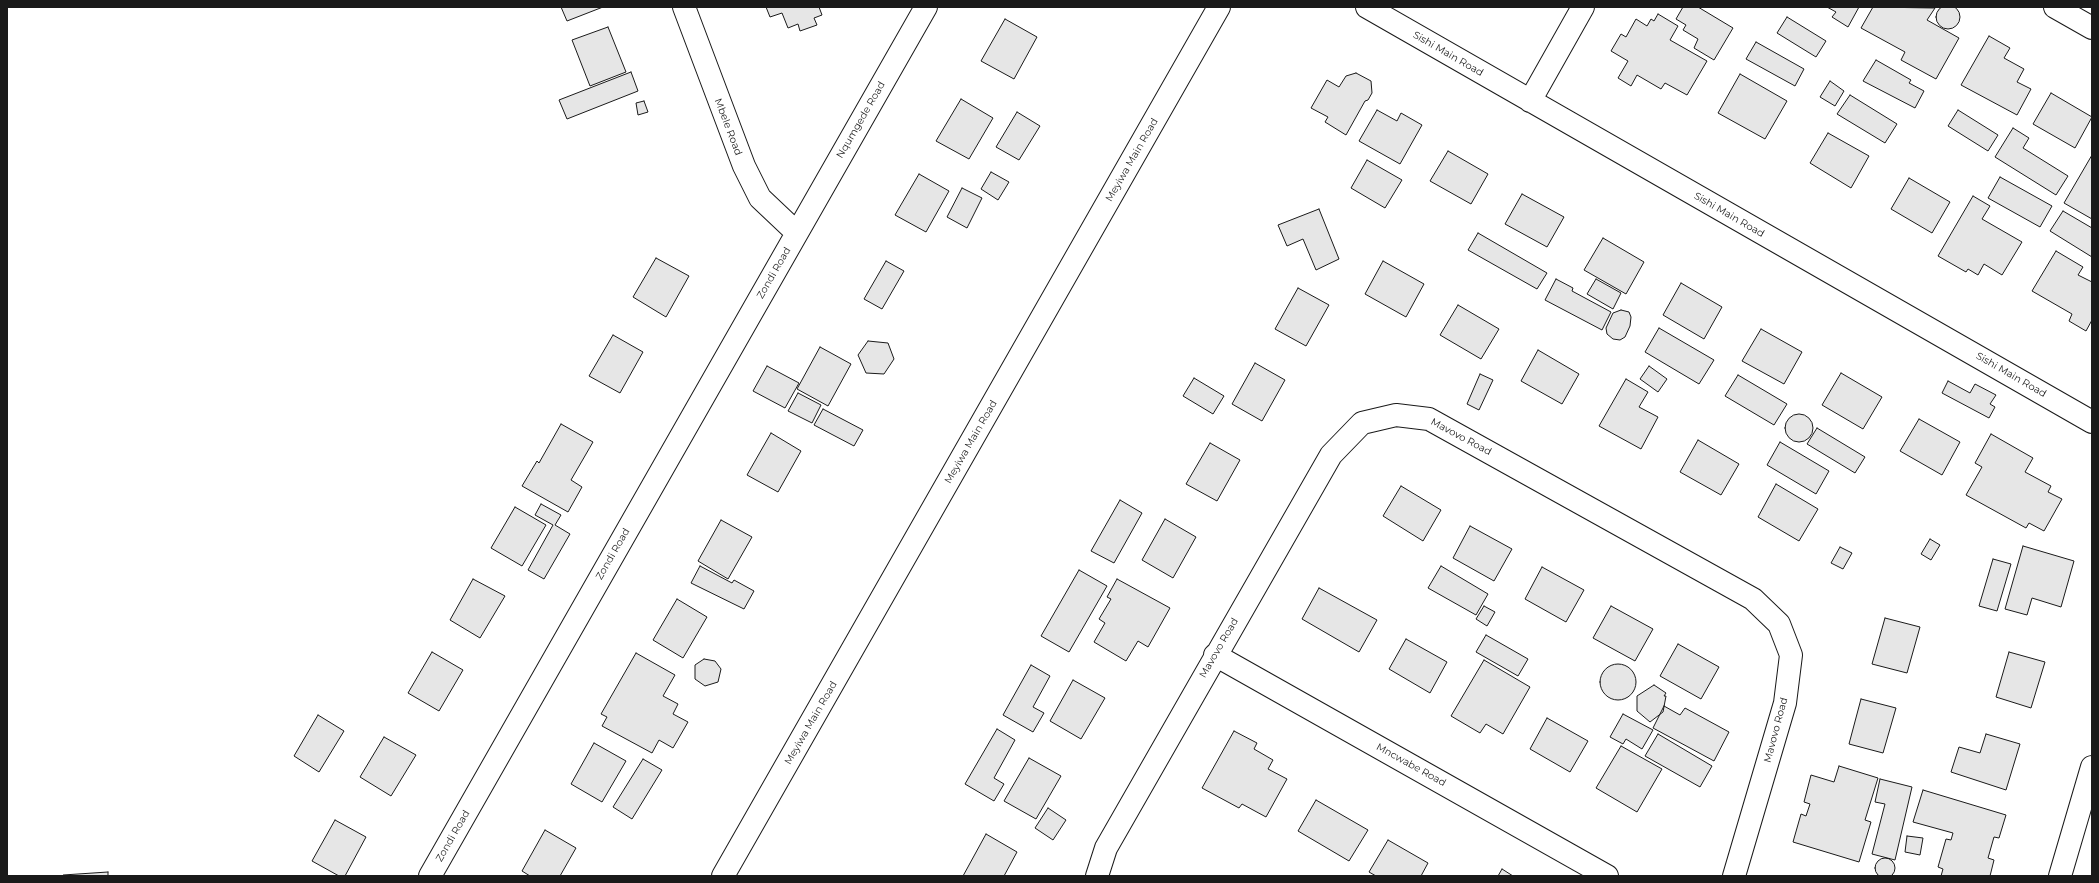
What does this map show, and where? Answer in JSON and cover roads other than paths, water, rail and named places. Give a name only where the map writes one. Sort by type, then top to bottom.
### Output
[{"type":"street","name":"Mbele Road","points":[[684,7],[744,166],[760,198],[796,233]]},
{"type":"street","name":"Nqumgede Road","points":[[796,233],[926,7]]},
{"type":"street","name":"Meyiwa Main Road","points":[[723,876],[1219,7]]},
{"type":"street","name":"Sishi Main Road","points":[[1367,7],[2092,422]]},
{"type":"street","points":[[1530,101],[1584,7]]},
{"type":"street","points":[[2055,7],[2092,28]]},
{"type":"street","name":"Zondi Road","points":[[430,876],[796,233]]},
{"type":"street","name":"Mavovo Road","points":[[1097,876],[1106,848],[1215,654],[1330,455],[1362,423],[1396,415],[1429,419],[1753,599],[1779,624],[1791,654],[1785,703],[1734,876]]},
{"type":"street","name":"Mncwabe Road","points":[[1215,654],[1607,876]]},
{"type":"street","points":[[2060,876],[2086,813],[2092,767]]}]
